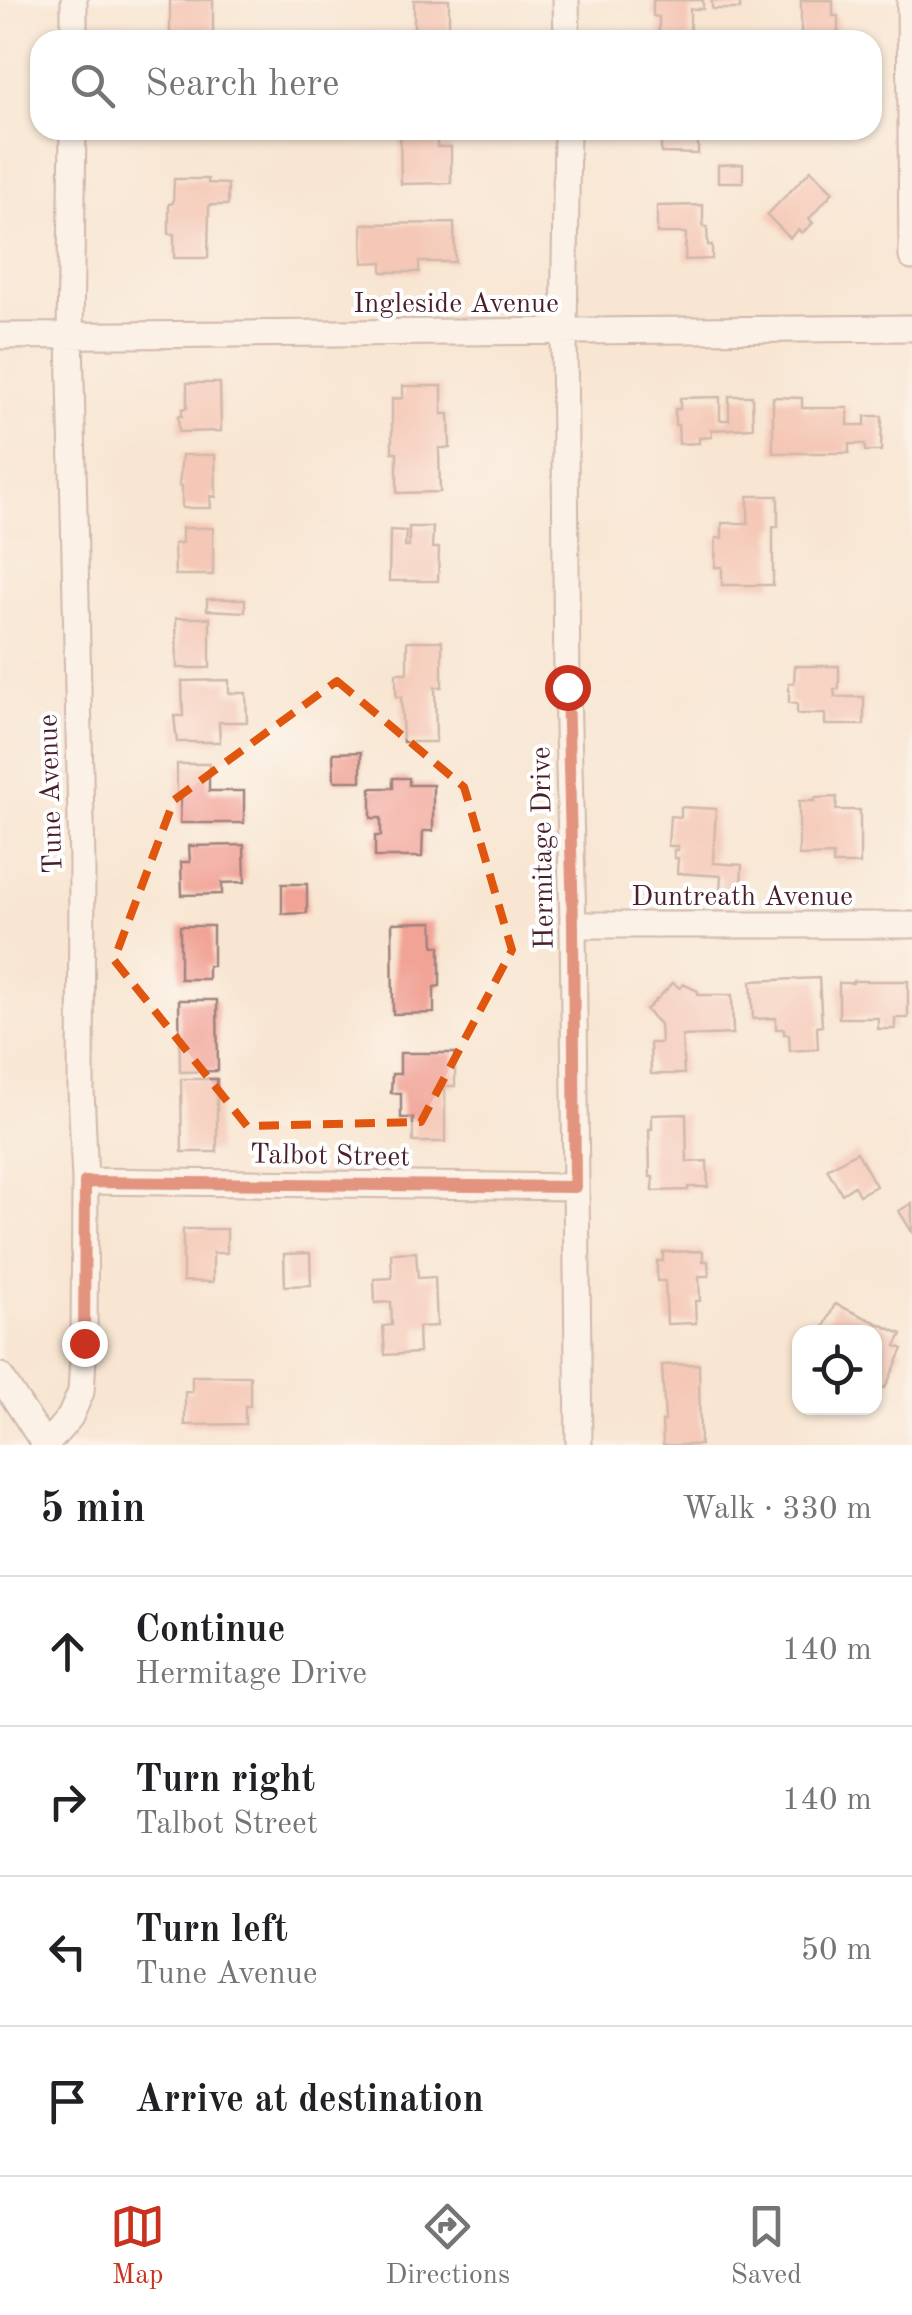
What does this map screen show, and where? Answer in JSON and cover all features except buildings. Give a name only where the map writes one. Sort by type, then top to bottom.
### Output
[{"type":"street","points":[[74,0],[74,30]]},
{"type":"street","points":[[566,0],[566,30]]},
{"type":"street","points":[[910,0],[912,257]]},
{"type":"street","name":"Tune Avenue","points":[[46,1445],[70,1417],[81,1392],[84,1343],[82,865],[70,336],[73,140]]},
{"type":"street","name":"Hermitage Drive","points":[[567,140],[567,687],[579,1445]]},
{"type":"street","name":"Ingleside Avenue","points":[[0,336],[912,328]]},
{"type":"street","name":"Duntreath Avenue","points":[[573,925],[912,924]]},
{"type":"street","name":"Talbot Street","points":[[85,1182],[575,1187]]},
{"type":"street","points":[[0,1376],[46,1445]]},
{"type":"highlighted area","points":[[337,681],[464,787],[512,950],[421,1122],[247,1126],[114,960],[174,800]]},
{"type":"route","points":[[84,1343],[85,1182],[575,1187],[567,687]]}]
